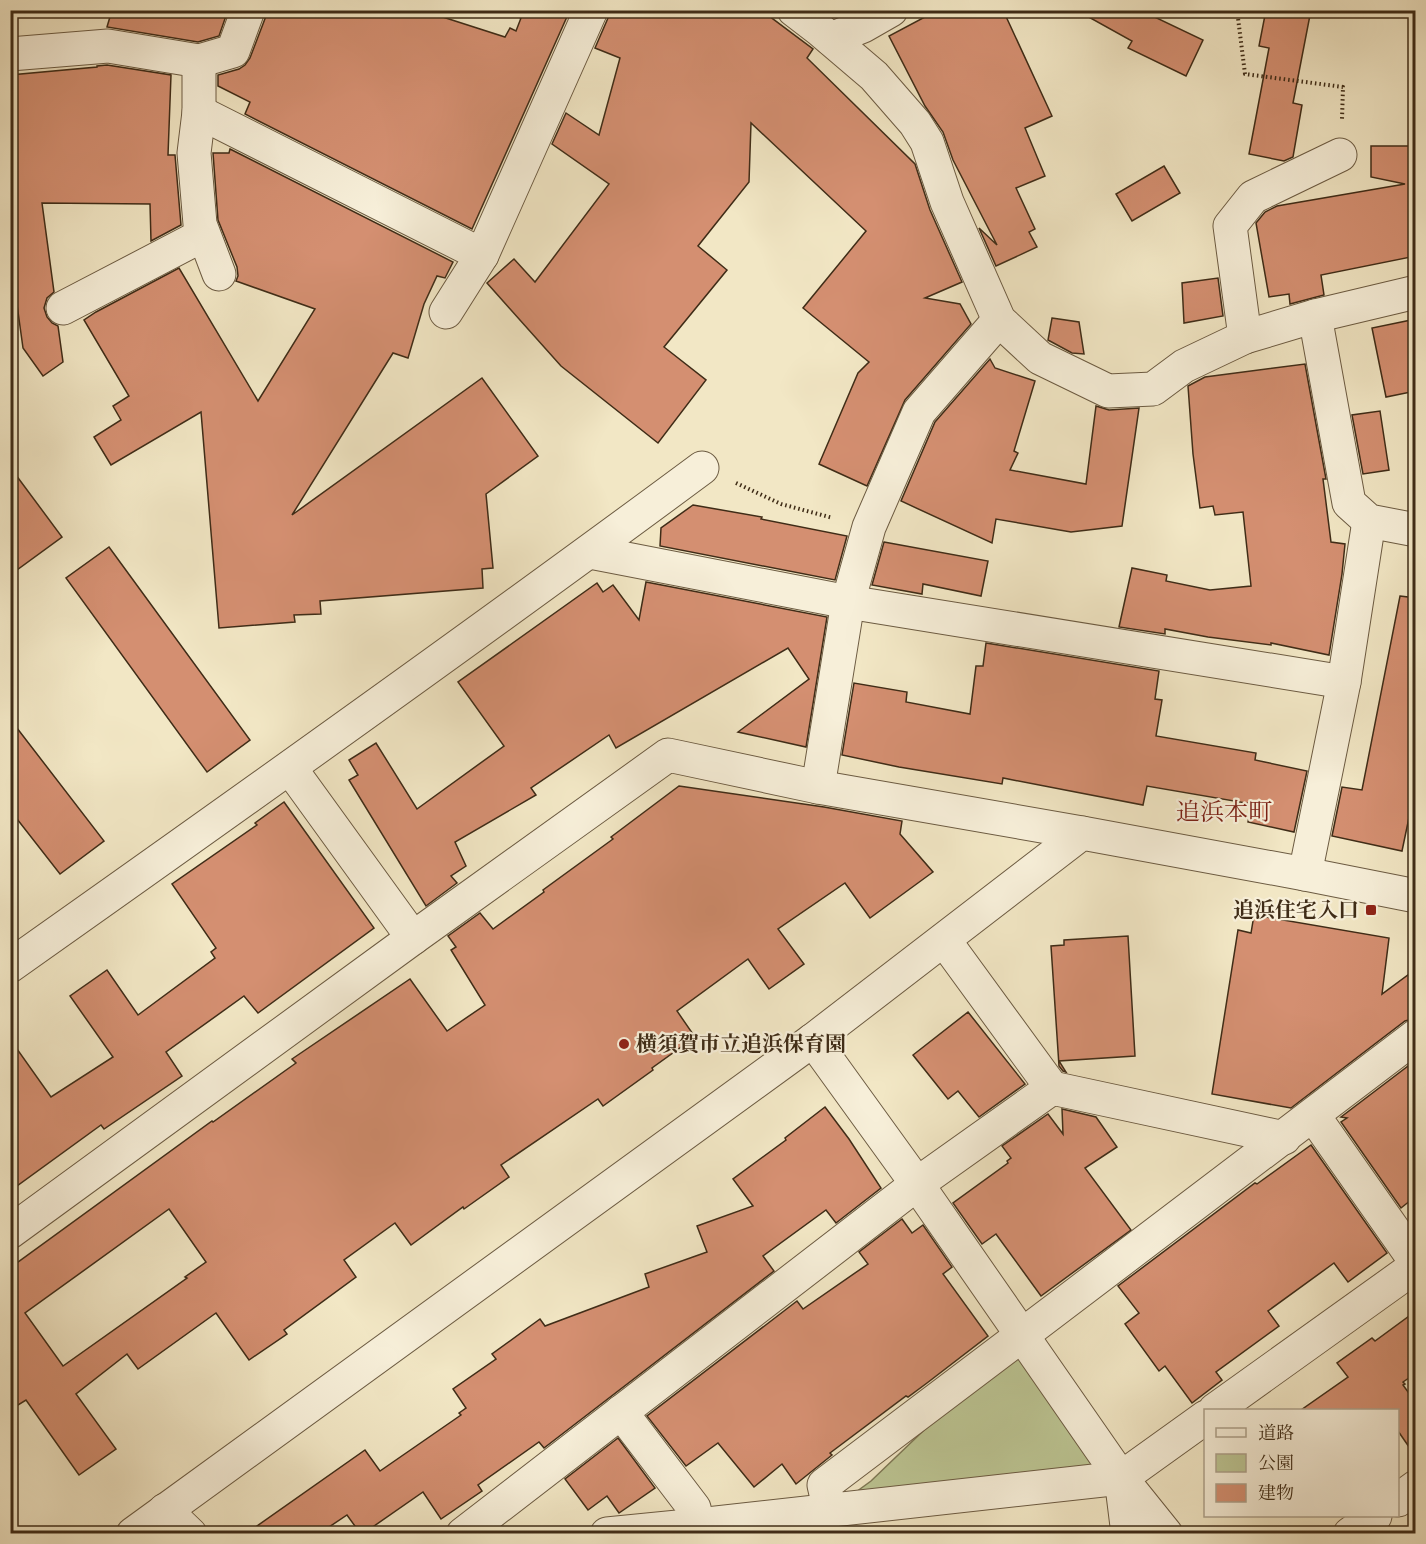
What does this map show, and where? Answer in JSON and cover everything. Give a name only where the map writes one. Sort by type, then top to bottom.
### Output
[{"type":"street","points":[[10,54],[108,46],[199,61],[233,51],[248,10]]},
{"type":"street","points":[[446,312],[482,255],[591,10]]},
{"type":"street","points":[[794,10],[874,76],[915,123],[927,142],[947,202],[999,320],[1040,358],[1108,390],[1153,389],[1184,366],[1245,337],[1315,316],[1416,291]]},
{"type":"street","points":[[831,39],[863,26],[891,10]]},
{"type":"street","points":[[199,61],[199,112],[194,153],[200,224],[219,274]]},
{"type":"street","points":[[199,112],[482,255]]},
{"type":"street","points":[[1245,337],[1230,226],[1253,197],[1340,155]]},
{"type":"street","points":[[63,308],[203,234]]},
{"type":"street","points":[[1305,874],[1344,682],[1359,512],[1315,316]]},
{"type":"street","points":[[818,787],[848,602],[869,527],[920,412],[999,320]]},
{"type":"street","points":[[10,966],[290,768],[590,552],[702,468]]},
{"type":"street","points":[[1359,512],[1416,530]]},
{"type":"street","points":[[590,552],[848,602],[1344,682]]},
{"type":"street","points":[[10,1232],[668,755],[818,787],[1416,896]]},
{"type":"street","points":[[290,768],[413,938]]},
{"type":"street","points":[[133,1533],[813,1040],[1082,834]]},
{"type":"street","points":[[944,940],[1052,1088],[1284,1138]]},
{"type":"street","points":[[830,1511],[824,1485],[1416,1036]]},
{"type":"street","points":[[813,1040],[917,1184],[1121,1478],[1166,1533]]},
{"type":"street","points":[[463,1533],[917,1184],[1052,1088]]},
{"type":"street","points":[[1216,1409],[1416,1264],[1313,1115]]},
{"type":"street","points":[[621,1412],[694,1508],[694,1528]]},
{"type":"street","points":[[607,1533],[694,1528],[1121,1478],[1204,1418]]},
{"type":"street","points":[[1121,1478],[1128,1533]]},
{"type":"street","points":[[1399,1499],[1416,1487]]},
{"type":"street","points":[[165,1510],[190,1533]]},
{"type":"street","points":[[1350,1533],[1372,1517]]},
{"type":"path","points":[[1237,10],[1245,74],[1343,87],[1340,155]]},
{"type":"path","points":[[702,468],[781,504],[869,527]]},
{"type":"green space","points":[[1022,1336],[1121,1478],[830,1511],[871,1481]]},
{"type":"building","points":[[112,10],[228,10],[219,36],[198,42],[107,27]]},
{"type":"building","points":[[266,10],[421,10],[505,37],[510,28],[516,31],[521,18],[506,10],[570,10],[472,229],[245,114],[250,102],[218,86],[218,75],[239,69],[250,58],[266,16]]},
{"type":"building","points":[[609,10],[761,10],[813,49],[807,58],[915,164],[930,210],[962,282],[925,298],[960,304],[971,324],[905,400],[867,486],[819,464],[858,373],[869,362],[803,308],[866,231],[751,123],[749,182],[698,246],[727,270],[664,347],[706,380],[658,443],[561,366],[487,283],[514,259],[535,282],[609,184],[552,144],[566,113],[599,135],[620,58],[595,48],[608,18]]},
{"type":"building","points":[[938,10],[1003,10],[1052,116],[1025,128],[1045,176],[1016,188],[1035,229],[1029,232],[1037,247],[996,266],[979,228],[997,245],[953,160],[943,132],[925,106],[889,36]]},
{"type":"building","points":[[1076,10],[1140,10],[1203,40],[1186,76],[1128,48],[1132,41]]},
{"type":"building","points":[[1266,10],[1311,10],[1293,103],[1302,105],[1293,157],[1284,161],[1249,154],[1269,48],[1259,46]]},
{"type":"building","points":[[107,65],[171,75],[168,155],[175,155],[181,225],[151,241],[150,204],[42,203],[54,292],[47,298],[44,308],[47,317],[58,326],[63,362],[43,376],[23,348],[10,254],[10,75]]},
{"type":"building","points":[[1371,146],[1416,146],[1416,256],[1321,275],[1324,295],[1290,304],[1289,294],[1269,297],[1256,223],[1265,212],[1277,206],[1405,184],[1371,177]]},
{"type":"building","points":[[230,149],[453,262],[445,278],[437,276],[424,304],[408,358],[393,353],[292,515],[482,378],[538,456],[486,494],[493,568],[482,569],[483,588],[320,601],[321,614],[294,615],[295,622],[219,628],[201,412],[111,465],[94,437],[121,420],[113,406],[129,396],[84,320],[96,312],[179,268],[258,401],[315,309],[236,281],[237,267],[218,220],[213,153],[229,153]]},
{"type":"building","points":[[1164,166],[1180,193],[1132,221],[1116,194]]},
{"type":"building","points":[[1218,278],[1223,316],[1184,323],[1182,283]]},
{"type":"building","points":[[1052,318],[1079,322],[1084,354],[1072,353],[1048,340]]},
{"type":"building","points":[[1416,319],[1416,391],[1386,397],[1372,328]]},
{"type":"building","points":[[990,359],[995,368],[1035,381],[1014,451],[1018,453],[1010,470],[1086,484],[1096,406],[1109,410],[1139,408],[1122,526],[1071,532],[996,519],[992,543],[901,501],[935,422]]},
{"type":"building","points":[[1305,364],[1326,479],[1323,479],[1331,542],[1345,544],[1329,655],[1271,643],[1271,645],[1208,637],[1165,629],[1165,634],[1119,627],[1132,568],[1167,575],[1166,581],[1210,590],[1251,586],[1243,512],[1215,515],[1213,506],[1200,508],[1188,386],[1205,377]]},
{"type":"building","points":[[1380,411],[1389,470],[1363,474],[1352,415]]},
{"type":"building","points":[[10,467],[62,537],[10,575]]},
{"type":"building","points":[[693,505],[762,517],[761,519],[847,536],[835,580],[660,546],[661,528]]},
{"type":"building","points":[[884,542],[988,561],[981,596],[923,584],[922,594],[872,585]]},
{"type":"building","points":[[109,547],[250,740],[207,772],[66,578]]},
{"type":"building","points":[[646,582],[827,617],[806,747],[738,732],[809,679],[788,648],[616,748],[609,735],[531,788],[536,795],[455,842],[466,866],[451,876],[457,883],[426,906],[349,780],[358,775],[349,760],[376,743],[417,809],[504,746],[458,682],[597,583],[603,592],[613,585],[639,620]]},
{"type":"building","points":[[1400,596],[1416,598],[1416,809],[1411,808],[1402,851],[1332,836],[1342,787],[1362,790]]},
{"type":"building","points":[[986,643],[1159,671],[1155,699],[1162,700],[1156,736],[1256,753],[1255,760],[1307,771],[1294,832],[1248,822],[1252,804],[1147,786],[1143,805],[1003,778],[1002,784],[842,755],[854,683],[907,692],[906,702],[970,714],[976,666],[983,666]]},
{"type":"building","points":[[10,719],[104,841],[60,874],[10,810]]},
{"type":"building","points":[[679,786],[902,821],[900,834],[933,872],[870,918],[845,883],[778,929],[804,964],[769,989],[748,959],[677,1011],[695,1037],[603,1106],[598,1099],[501,1165],[509,1177],[411,1245],[395,1223],[344,1260],[356,1277],[284,1330],[287,1334],[249,1360],[216,1313],[138,1369],[127,1354],[76,1394],[116,1449],[79,1475],[26,1400],[10,1410],[10,1268],[296,1063],[292,1059],[410,979],[447,1031],[485,1005],[451,950],[456,947],[448,936],[480,913],[493,929],[613,839],[611,837]],"holes":[[[169,1209],[206,1262],[63,1366],[25,1313]]]},
{"type":"building","points":[[284,802],[374,928],[258,1013],[244,996],[166,1052],[182,1076],[104,1129],[101,1125],[10,1191],[10,1039],[51,1097],[113,1057],[70,996],[107,970],[138,1015],[215,958],[211,952],[216,948],[172,884],[257,825],[255,823]]},
{"type":"building","points":[[1254,915],[1389,938],[1382,994],[1416,969],[1416,1018],[1405,1021],[1291,1108],[1212,1094],[1238,930],[1251,933]]},
{"type":"building","points":[[1128,936],[1135,1056],[1059,1061],[1066,1072],[1063,1071],[1059,1066],[1051,946],[1064,945],[1064,940]]},
{"type":"building","points":[[968,1012],[1025,1084],[979,1117],[958,1091],[948,1099],[913,1055]]},
{"type":"building","points":[[1416,1060],[1416,1196],[1401,1208],[1341,1122],[1347,1118],[1341,1117]]},
{"type":"building","points":[[825,1107],[881,1188],[836,1223],[826,1210],[763,1256],[774,1271],[544,1448],[539,1442],[478,1485],[482,1491],[441,1519],[423,1492],[364,1533],[360,1533],[347,1515],[320,1533],[247,1533],[365,1450],[380,1471],[461,1415],[459,1413],[466,1408],[453,1389],[496,1359],[492,1354],[540,1319],[545,1326],[649,1287],[645,1274],[707,1252],[697,1226],[753,1206],[733,1179],[786,1140],[785,1138]]},
{"type":"building","points":[[1062,1109],[1096,1117],[1117,1147],[1085,1168],[1131,1230],[1041,1296],[996,1234],[982,1244],[953,1203],[1008,1163],[1007,1161],[1011,1158],[1002,1146],[1048,1114],[1063,1134]]},
{"type":"building","points":[[1311,1145],[1387,1253],[1348,1282],[1334,1263],[1268,1311],[1279,1326],[1216,1372],[1222,1380],[1192,1403],[1165,1366],[1159,1371],[1125,1324],[1139,1313],[1118,1286],[1255,1183],[1257,1184]]},
{"type":"building","points":[[902,1219],[912,1233],[923,1225],[952,1267],[943,1274],[988,1336],[830,1453],[832,1455],[796,1484],[782,1464],[754,1487],[718,1443],[686,1466],[647,1416],[797,1301],[803,1309],[868,1264],[859,1252]]},
{"type":"building","points":[[1416,1311],[1416,1373],[1403,1382],[1405,1384],[1403,1385],[1416,1403],[1416,1457],[1399,1432],[1399,1409],[1302,1409],[1348,1377],[1337,1363],[1372,1338],[1375,1341]]},
{"type":"building","points":[[618,1438],[655,1488],[619,1513],[607,1496],[588,1510],[565,1479]]},
{"type":"place","name":"追浜住宅入口","points":[[1371,910]]},
{"type":"place","name":"横須賀市立追浜保育園","points":[[624,1044]]},
{"type":"district","name":"追浜本町","points":[[1224,812]]}]
